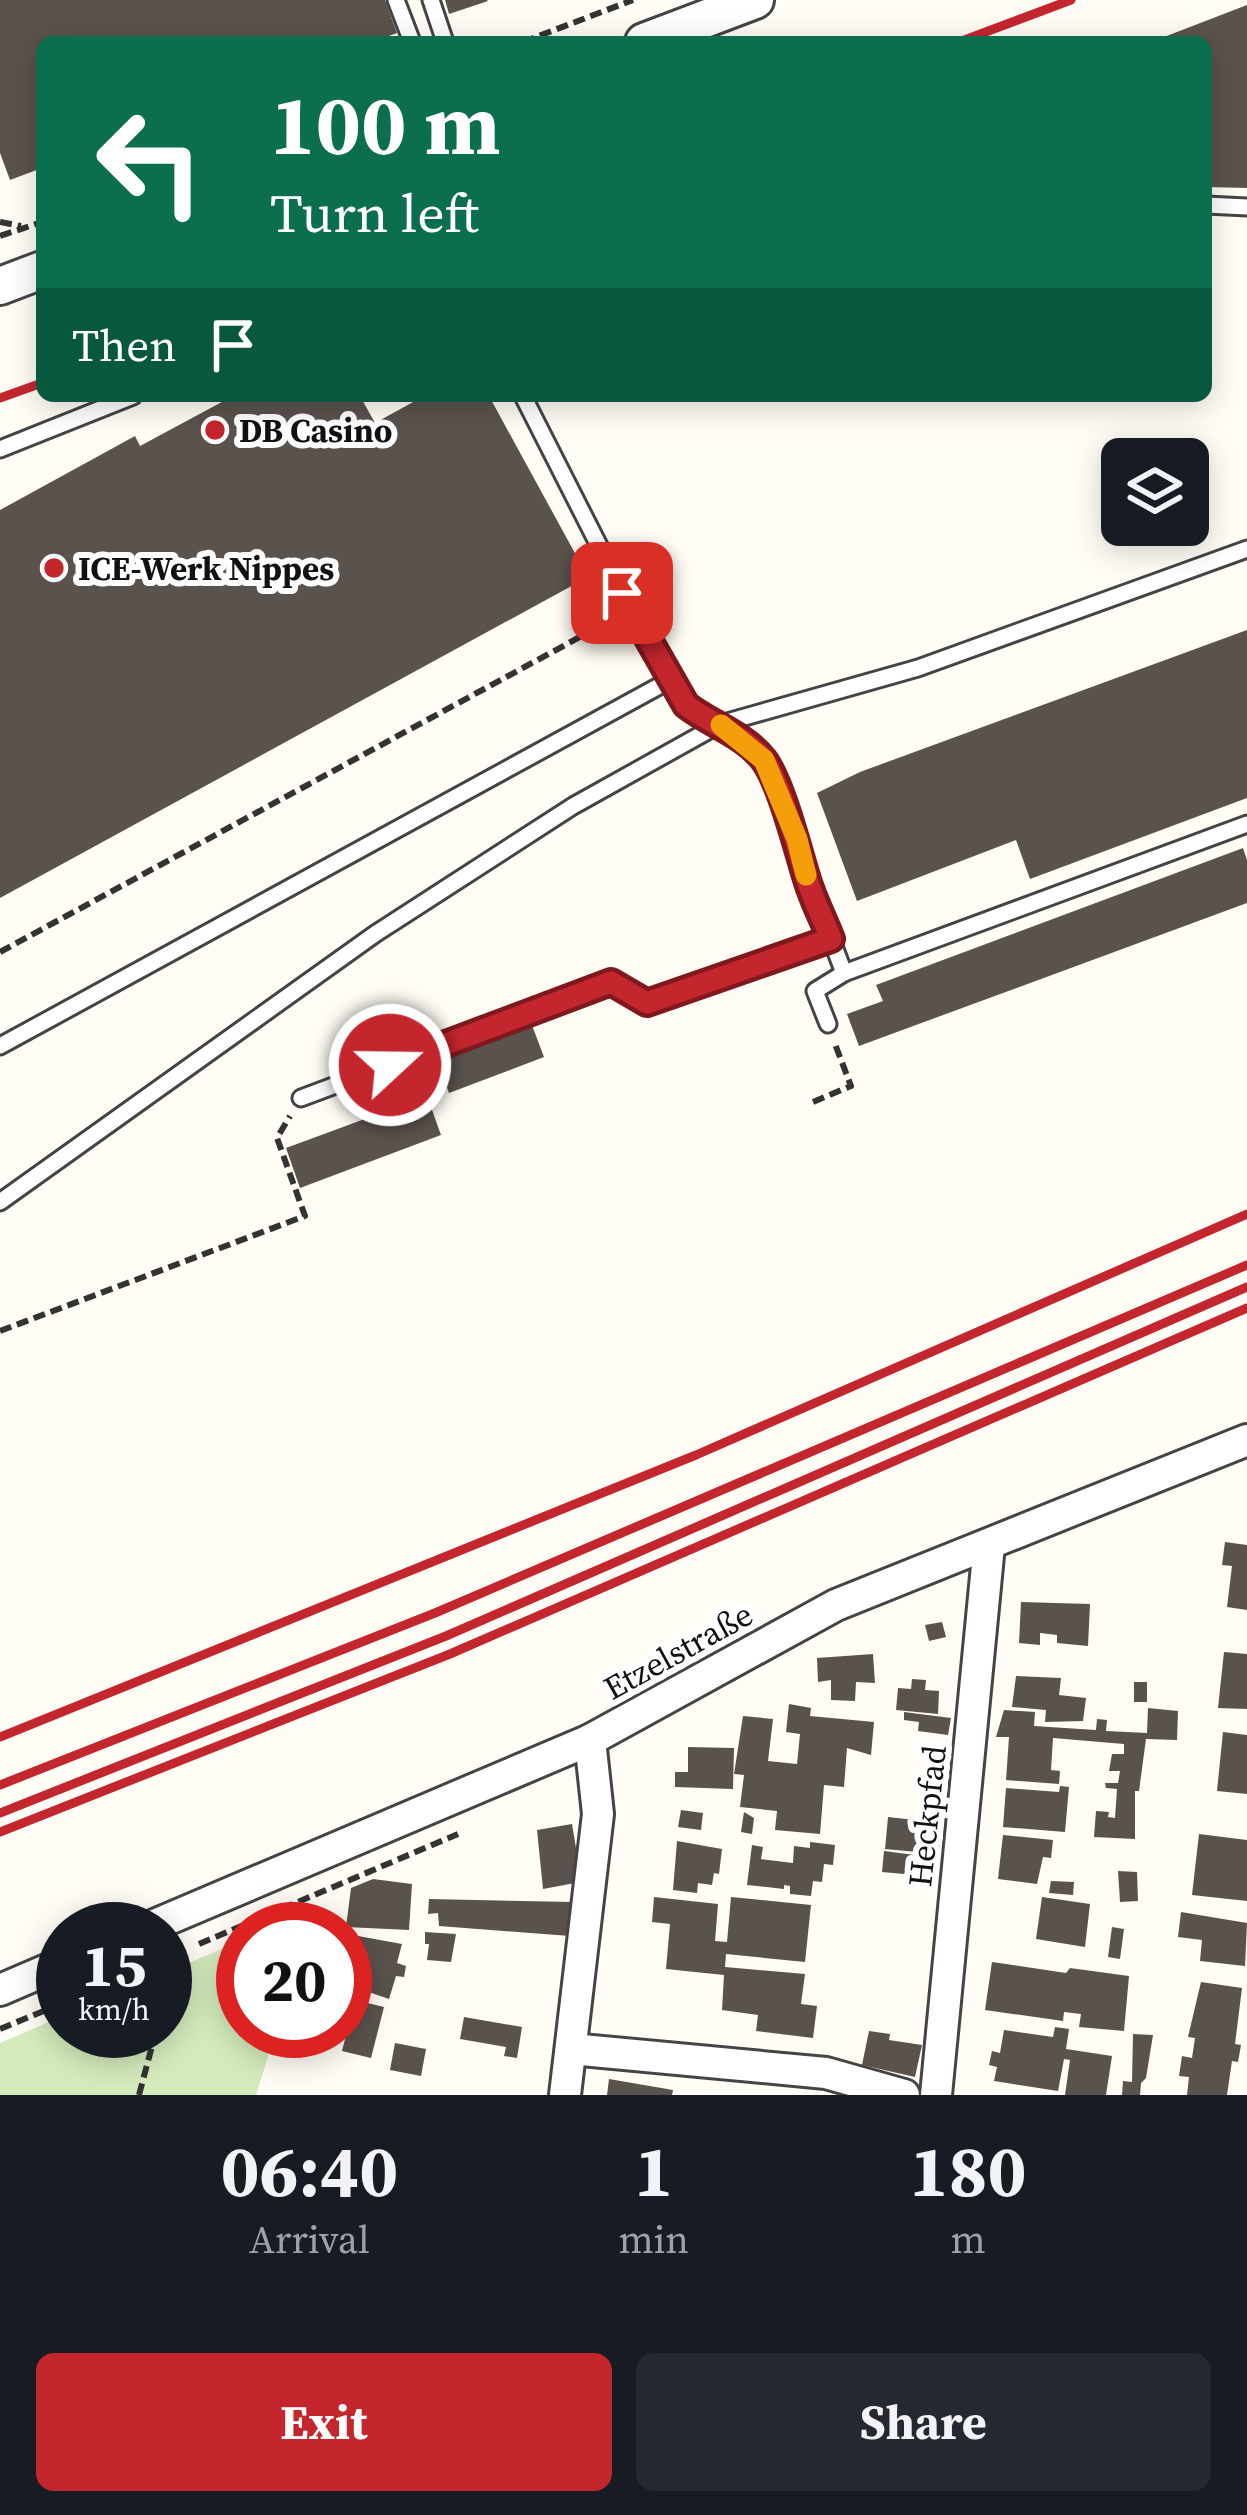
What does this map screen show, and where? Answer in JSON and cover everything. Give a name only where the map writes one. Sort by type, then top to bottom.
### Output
[{"type":"street","points":[[660,36],[755,0]]},
{"type":"street","points":[[0,286],[36,272]]},
{"type":"street","name":"Etzelstraße","points":[[192,1909],[590,1740],[836,1605],[1247,1440]]},
{"type":"street","name":"Heckpfad","points":[[936,2095],[989,1545]]},
{"type":"street","points":[[565,2095],[598,1814],[590,1740]]},
{"type":"street","points":[[0,1990],[36,1975]]},
{"type":"street","points":[[571,2049],[826,2073],[904,2095]]},
{"type":"lane","points":[[396,0],[410,36]]},
{"type":"lane","points":[[431,0],[443,36]]},
{"type":"lane","points":[[1212,205],[1247,207]]},
{"type":"lane","points":[[0,449],[118,402]]},
{"type":"lane","points":[[526,402],[686,705],[720,724],[764,760],[844,973]]},
{"type":"lane","points":[[0,1202],[375,934],[573,806],[720,724],[918,668],[1247,549]]},
{"type":"lane","points":[[0,1046],[672,679]]},
{"type":"lane","points":[[828,1024],[815,991],[844,973],[1247,824]]},
{"type":"lane","points":[[301,1098],[611,982],[647,1003],[831,939]]},
{"type":"path","points":[[540,36],[633,0]]},
{"type":"path","points":[[0,222],[24,226]]},
{"type":"path","points":[[0,236],[36,223]]},
{"type":"path","points":[[0,952],[632,609]]},
{"type":"path","points":[[813,1102],[851,1087],[828,1024]]},
{"type":"path","points":[[0,1330],[305,1216],[277,1138],[301,1098]]},
{"type":"path","points":[[0,2029],[36,2014]]},
{"type":"path","points":[[139,2095],[149,2058]]},
{"type":"green space","points":[[216,1951],[216,2058],[268,2058],[256,2095],[0,2095],[0,2043],[36,2028],[36,2058],[192,2058],[192,1962]]},
{"type":"building","points":[[0,0],[385,0],[397,33],[36,36],[36,170],[10,180],[0,153]]},
{"type":"building","points":[[445,0],[487,0],[488,1],[449,14]]},
{"type":"building","points":[[1247,5],[1247,188],[1212,187],[1212,36],[1167,36]]},
{"type":"building","points":[[222,402],[363,402],[375,423],[413,402],[492,402],[588,577],[0,898],[0,510],[135,436],[140,446]]},
{"type":"building","points":[[1247,630],[1247,798],[1030,879],[1016,840],[857,901],[817,793],[860,772]]},
{"type":"building","points":[[1243,848],[1247,903],[859,1046],[847,1014],[883,1001],[876,985]]},
{"type":"building","points":[[530,1020],[544,1057],[449,1093],[435,1056]]},
{"type":"building","points":[[427,1096],[441,1135],[300,1188],[286,1148]]},
{"type":"building","points":[[1225,1542],[1247,1545],[1247,1610],[1227,1607],[1232,1566],[1222,1565]]},
{"type":"building","points":[[1021,1602],[1090,1604],[1088,1646],[1057,1643],[1057,1635],[1040,1633],[1040,1645],[1019,1643]]},
{"type":"building","points":[[942,1622],[946,1637],[929,1641],[925,1625]]},
{"type":"building","points":[[1224,1652],[1247,1654],[1247,1709],[1218,1708]]},
{"type":"building","points":[[873,1654],[875,1683],[856,1682],[855,1701],[831,1700],[831,1680],[818,1682],[817,1658]]},
{"type":"building","points":[[1016,1676],[1061,1678],[1059,1695],[1086,1698],[1083,1721],[1045,1722],[1046,1710],[1012,1707]]},
{"type":"building","points":[[912,1679],[926,1680],[925,1690],[939,1691],[938,1714],[896,1710],[898,1688],[911,1689]]},
{"type":"building","points":[[1134,1682],[1147,1682],[1147,1702],[1134,1702]]},
{"type":"building","points":[[789,1704],[811,1708],[810,1716],[874,1722],[871,1755],[847,1748],[844,1787],[824,1785],[820,1834],[775,1830],[777,1811],[740,1807],[744,1775],[734,1774],[743,1716],[773,1719],[768,1761],[797,1764],[800,1734],[786,1732]]},
{"type":"building","points":[[1148,1708],[1178,1711],[1177,1740],[1146,1739],[1139,1791],[1135,1791],[1135,1839],[1094,1837],[1096,1811],[1115,1818],[1117,1789],[1106,1788],[1105,1783],[1118,1783],[1120,1771],[1109,1771],[1112,1754],[1124,1754],[1124,1744],[1053,1738],[1051,1770],[1060,1771],[1059,1784],[1006,1780],[1009,1737],[996,1737],[1004,1710],[1035,1712],[1034,1726],[1096,1730],[1097,1719],[1107,1720],[1106,1731],[1147,1733]]},
{"type":"building","points":[[904,1712],[951,1718],[948,1735],[918,1731],[919,1722],[904,1720]]},
{"type":"building","points":[[1223,1732],[1247,1735],[1247,1794],[1217,1791]]},
{"type":"building","points":[[688,1747],[734,1748],[733,1789],[675,1787],[675,1772],[688,1772]]},
{"type":"building","points":[[1060,1786],[1069,1787],[1065,1832],[1003,1827],[1006,1788],[1059,1792]]},
{"type":"building","points":[[681,1810],[703,1813],[701,1830],[678,1827]]},
{"type":"building","points":[[744,1812],[754,1818],[752,1834],[741,1832]]},
{"type":"building","points":[[888,1817],[942,1823],[939,1854],[885,1849]]},
{"type":"building","points":[[572,1824],[575,1883],[543,1889],[537,1830]]},
{"type":"building","points":[[1199,1834],[1247,1840],[1247,1901],[1192,1895]]},
{"type":"building","points":[[1003,1835],[1053,1840],[1051,1858],[1043,1857],[1037,1884],[998,1879]]},
{"type":"building","points":[[677,1841],[722,1849],[719,1874],[714,1873],[712,1885],[698,1883],[697,1893],[673,1890]]},
{"type":"building","points":[[810,1842],[835,1845],[833,1865],[824,1864],[822,1882],[813,1881],[811,1896],[790,1894],[790,1886],[747,1885],[752,1845],[763,1847],[761,1859],[793,1863],[794,1846],[810,1848]]},
{"type":"building","points":[[884,1851],[938,1858],[937,1877],[882,1872]]},
{"type":"building","points":[[1118,1871],[1137,1872],[1138,1901],[1120,1902]]},
{"type":"building","points":[[373,1879],[412,1884],[409,1930],[372,1928],[372,1902],[349,1902],[351,1888]]},
{"type":"building","points":[[1051,1881],[1074,1882],[1073,1895],[1049,1893]]},
{"type":"building","points":[[654,1897],[718,1904],[715,1941],[727,1942],[731,1897],[811,1905],[805,1962],[726,1954],[725,1967],[805,1974],[801,2004],[817,2006],[813,2038],[756,2031],[758,2015],[722,2010],[724,1975],[666,1969],[670,1924],[652,1922]]},
{"type":"building","points":[[1042,1897],[1090,1904],[1085,1947],[1036,1939]]},
{"type":"building","points":[[429,1899],[574,1902],[570,1936],[439,1926],[438,1913],[428,1914]]},
{"type":"building","points":[[1181,1912],[1247,1923],[1245,1966],[1200,1961],[1202,1940],[1178,1937]]},
{"type":"building","points":[[1112,1927],[1124,1929],[1120,1959],[1108,1957]]},
{"type":"building","points":[[425,1932],[456,1934],[451,1962],[427,1960]]},
{"type":"building","points":[[372,1939],[402,1944],[397,1963],[406,1966],[404,1977],[396,1976],[389,1999],[372,1993]]},
{"type":"building","points":[[992,1962],[1129,1976],[1124,2031],[1079,2027],[1081,2014],[1064,2012],[1063,2021],[985,2010]]},
{"type":"building","points":[[1201,1982],[1242,1988],[1235,2044],[1241,2045],[1238,2062],[1232,2061],[1227,2095],[1187,2095],[1189,2077],[1179,2076],[1182,2056],[1192,2058],[1195,2038],[1188,2037]]},
{"type":"building","points":[[372,2004],[384,2007],[372,2054]]},
{"type":"building","points":[[464,2017],[522,2027],[517,2058],[504,2056],[506,2047],[460,2039]]},
{"type":"building","points":[[1055,2027],[1069,2029],[1066,2049],[1112,2056],[1106,2095],[1065,2095],[1070,2060],[1064,2059],[1058,2091],[994,2081],[997,2067],[989,2065],[992,2051],[1000,2053],[1004,2030],[1053,2037]]},
{"type":"building","points":[[869,2031],[922,2045],[915,2077],[862,2065]]},
{"type":"building","points":[[1133,2034],[1153,2035],[1146,2078],[1140,2095],[1122,2095],[1123,2081],[1132,2082]]},
{"type":"building","points":[[395,2043],[426,2049],[421,2076],[390,2070]]},
{"type":"building","points":[[609,2079],[673,2090],[672,2095],[607,2095]]},
{"type":"railway","points":[[975,36],[1071,0]]},
{"type":"railway","points":[[0,398],[36,385]]},
{"type":"railway","points":[[0,1737],[696,1455],[1247,1214]]},
{"type":"railway","points":[[0,1785],[435,1613],[1247,1265]]},
{"type":"railway","points":[[0,1813],[446,1636],[1247,1287]]},
{"type":"railway","points":[[0,1832],[450,1654],[1247,1308]]},
{"type":"slow traffic","points":[[721,725],[764,760],[797,839],[806,875]]},
{"type":"place","name":"DB Casino","points":[[215,430]]},
{"type":"place","name":"ICE-Werk Nippes","points":[[54,568]]},
{"type":"route","points":[[390,1065],[611,982],[647,1003],[831,939],[764,760],[720,724],[686,705],[622,593]]}]
